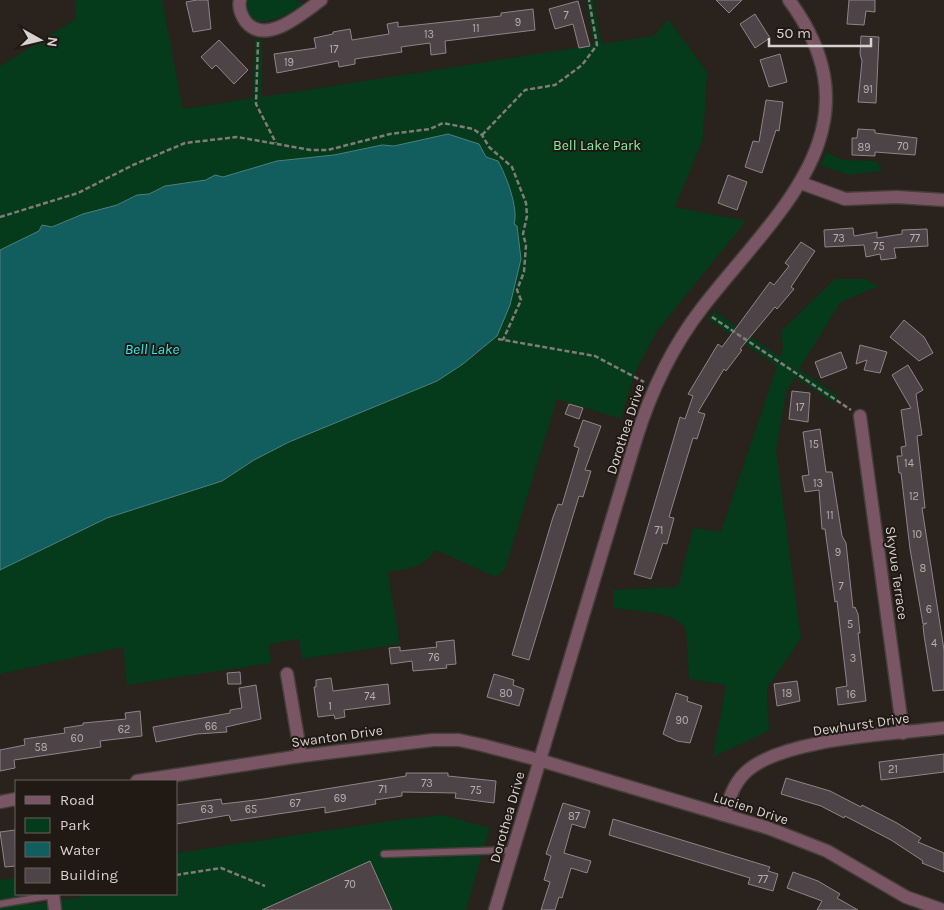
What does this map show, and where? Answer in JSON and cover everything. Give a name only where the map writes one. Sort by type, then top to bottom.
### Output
[{"type":"street","points":[[240,0],[239,10],[249,25],[258,30],[268,31],[280,26],[321,0]]},
{"type":"street","name":"Dorothea Drive","points":[[495,910],[636,439],[654,387],[691,323],[801,183],[823,132],[826,111],[825,89],[815,44],[806,24],[789,0]]},
{"type":"street","points":[[801,183],[845,198],[897,197],[944,200]]},
{"type":"street","name":"Skyvue Terrace","points":[[860,416],[904,733]]},
{"type":"street","points":[[287,674],[301,756]]},
{"type":"street","name":"Dewhurst Drive","points":[[724,815],[732,792],[743,774],[768,757],[827,742],[944,728]]},
{"type":"street","name":"Swanton Drive","points":[[144,780],[301,756],[403,743],[459,740],[539,760]]},
{"type":"street","name":"Lucien Drive","points":[[539,760],[768,828],[827,851],[906,897],[943,910]]},
{"type":"street","points":[[0,802],[15,800]]},
{"type":"street","points":[[53,895],[55,910]]},
{"type":"lane","points":[[384,854],[513,850]]},
{"type":"lane","points":[[0,904],[53,895]]},
{"type":"path","points":[[482,135],[525,90],[555,85],[582,65],[594,52],[597,45],[589,0]]},
{"type":"path","points":[[258,30],[256,104],[276,143]]},
{"type":"path","points":[[0,217],[78,193],[133,165],[185,143],[237,137],[311,150],[328,150],[390,134],[430,129],[443,123],[473,129],[482,135],[489,148],[512,167],[526,204],[527,216],[523,234],[526,258],[518,290],[520,300],[503,340]]},
{"type":"path","points":[[710,315],[860,416]]},
{"type":"path","points":[[498,339],[595,356],[654,387]]},
{"type":"path","points":[[178,875],[221,868],[265,886]]},
{"type":"green space","name":"Bell Lake Park","points":[[75,0],[162,0],[183,109],[253,98],[255,39],[262,40],[262,97],[594,45],[586,0],[593,0],[602,44],[654,36],[668,19],[707,72],[703,139],[675,207],[746,221],[657,331],[634,375],[621,419],[557,399],[505,569],[496,577],[435,550],[426,561],[414,567],[388,572],[400,644],[302,659],[299,639],[269,644],[271,663],[127,685],[123,647],[0,674],[0,570],[107,518],[222,481],[254,460],[289,442],[437,381],[476,355],[497,336],[515,225],[499,162],[486,157],[479,144],[448,134],[394,146],[382,145],[334,155],[277,161],[223,177],[165,186],[149,194],[137,195],[117,205],[83,214],[52,227],[44,225],[39,231],[0,250],[0,66],[76,19]]},
{"type":"green space","points":[[248,0],[295,0],[305,4],[278,18],[256,21],[249,18],[246,11]]},
{"type":"green space","points":[[827,152],[842,160],[877,161],[882,171],[849,175],[820,165]]},
{"type":"green space","points":[[835,279],[865,279],[879,286],[841,302],[799,369],[838,396],[834,403],[795,377],[786,392],[776,450],[801,639],[767,688],[769,731],[713,757],[726,685],[689,679],[686,629],[681,623],[664,615],[613,608],[613,590],[678,587],[693,528],[721,532],[777,366],[708,319],[714,311],[780,357],[783,349],[781,331]]},
{"type":"green space","points":[[443,815],[490,828],[466,910],[0,910],[0,880],[15,878],[15,895],[28,895],[30,905],[82,897],[82,895],[178,895],[178,853],[404,819]]},
{"type":"water","name":"Bell Lake","points":[[448,134],[479,144],[486,157],[498,161],[508,183],[513,201],[515,210],[514,224],[517,226],[521,259],[510,305],[497,336],[463,364],[437,381],[289,442],[254,460],[222,481],[107,518],[0,570],[0,250],[39,231],[42,225],[52,227],[83,214],[117,205],[137,195],[149,194],[165,186],[206,180],[215,175],[223,177],[277,161],[334,155],[382,145],[394,146]]},
{"type":"building","points":[[208,0],[211,29],[193,32],[186,2]]},
{"type":"building","points":[[716,0],[742,0],[729,13]]},
{"type":"building","points":[[849,0],[875,0],[875,12],[866,11],[864,25],[847,24]]},
{"type":"building","points":[[578,1],[590,46],[579,48],[573,24],[555,29],[549,9]]},
{"type":"building","points":[[533,9],[535,30],[445,41],[446,53],[431,55],[430,43],[401,47],[402,52],[355,59],[355,64],[339,67],[338,61],[277,73],[274,54],[316,48],[314,38],[333,34],[333,32],[350,29],[352,40],[389,34],[387,24],[398,22],[398,27],[501,16],[501,13]]},
{"type":"building","points":[[755,14],[770,38],[755,48],[740,24]]},
{"type":"building","points":[[861,36],[879,37],[876,103],[858,102],[862,61],[860,54]]},
{"type":"building","points":[[219,40],[248,70],[234,84],[216,65],[212,69],[201,57]]},
{"type":"building","points":[[780,54],[787,82],[769,87],[760,60]]},
{"type":"building","points":[[766,100],[783,102],[779,131],[776,130],[762,173],[745,167],[753,141],[759,142]]},
{"type":"building","points":[[858,129],[875,130],[875,133],[917,138],[915,155],[875,152],[875,156],[852,155],[852,138],[857,138]]},
{"type":"building","points":[[728,175],[747,182],[737,210],[718,203]]},
{"type":"building","points":[[853,228],[854,236],[877,232],[877,238],[902,234],[902,230],[927,229],[928,246],[894,248],[896,258],[881,260],[880,254],[866,257],[864,245],[825,247],[824,230]]},
{"type":"building","points":[[801,242],[815,251],[791,287],[794,289],[777,309],[775,307],[740,349],[742,350],[726,371],[724,369],[698,412],[705,414],[697,439],[693,438],[669,517],[674,518],[667,544],[663,543],[651,579],[634,574],[680,417],[685,419],[693,396],[688,394],[718,344],[722,347],[770,282],[774,285],[789,266],[785,263]]},
{"type":"building","points":[[904,320],[924,337],[933,353],[919,361],[890,337]]},
{"type":"building","points":[[860,345],[887,352],[880,373],[864,370],[867,360],[856,364]]},
{"type":"building","points":[[841,352],[847,368],[821,378],[815,362]]},
{"type":"building","points":[[908,365],[923,390],[916,394],[922,435],[917,436],[925,508],[922,508],[944,650],[944,690],[933,691],[923,625],[927,623],[923,624],[897,456],[902,456],[901,447],[906,446],[901,410],[911,408],[892,375]]},
{"type":"building","points":[[792,391],[810,393],[808,422],[789,419]]},
{"type":"building","points":[[569,404],[583,408],[579,419],[565,414]]},
{"type":"building","points":[[583,420],[601,426],[585,470],[591,471],[583,497],[579,496],[529,660],[512,655],[553,517],[558,504],[562,505],[579,448],[574,446]]},
{"type":"building","points":[[820,429],[826,472],[832,472],[842,536],[846,543],[853,608],[855,607],[858,614],[860,633],[858,633],[866,701],[838,705],[836,688],[847,686],[837,601],[835,602],[825,529],[822,529],[819,490],[805,492],[802,476],[809,475],[803,432]]},
{"type":"building","points":[[454,640],[456,664],[446,665],[447,668],[413,671],[412,661],[391,664],[389,648],[400,647],[400,651],[437,647],[436,642]]},
{"type":"building","points":[[240,672],[241,684],[228,684],[227,673]]},
{"type":"building","points":[[494,674],[514,680],[513,685],[524,689],[519,706],[487,697]]},
{"type":"building","points":[[331,678],[333,691],[388,684],[390,704],[344,710],[345,717],[335,719],[334,715],[318,717],[314,687],[316,687],[316,680]]},
{"type":"building","points":[[797,681],[800,701],[777,706],[774,684]]},
{"type":"building","points":[[256,685],[261,719],[226,727],[227,732],[197,734],[156,742],[153,727],[230,713],[230,710],[242,708],[239,688]]},
{"type":"building","points":[[676,693],[688,697],[687,701],[702,706],[690,743],[677,741],[663,734]]},
{"type":"building","points":[[140,711],[142,736],[100,741],[101,747],[14,760],[15,768],[0,771],[0,750],[25,745],[24,739],[65,733],[64,728],[83,725],[83,723],[126,719],[125,713]]},
{"type":"building","points":[[944,754],[944,772],[881,780],[879,762]]},
{"type":"building","points":[[406,773],[448,773],[448,776],[496,781],[494,803],[455,798],[456,793],[402,792],[402,796],[375,800],[376,804],[325,813],[325,807],[231,821],[229,815],[178,824],[178,805],[221,799],[222,804],[264,799],[406,776]]},
{"type":"building","points":[[786,778],[830,791],[897,823],[921,838],[918,842],[944,853],[944,872],[922,863],[923,861],[891,840],[845,816],[844,818],[821,806],[781,794]]},
{"type":"building","points":[[563,803],[590,811],[585,828],[572,824],[564,853],[591,861],[587,873],[571,868],[562,898],[559,897],[555,910],[541,910],[550,882],[544,880],[551,856],[546,854]]},
{"type":"building","points":[[613,819],[770,867],[768,871],[778,874],[773,891],[748,884],[750,878],[609,835]]},
{"type":"building","points":[[15,830],[15,866],[5,867],[0,832]]},
{"type":"building","points":[[370,861],[392,910],[262,910]]},
{"type":"building","points":[[793,872],[818,881],[840,894],[837,898],[858,910],[817,910],[822,901],[787,888]]}]
